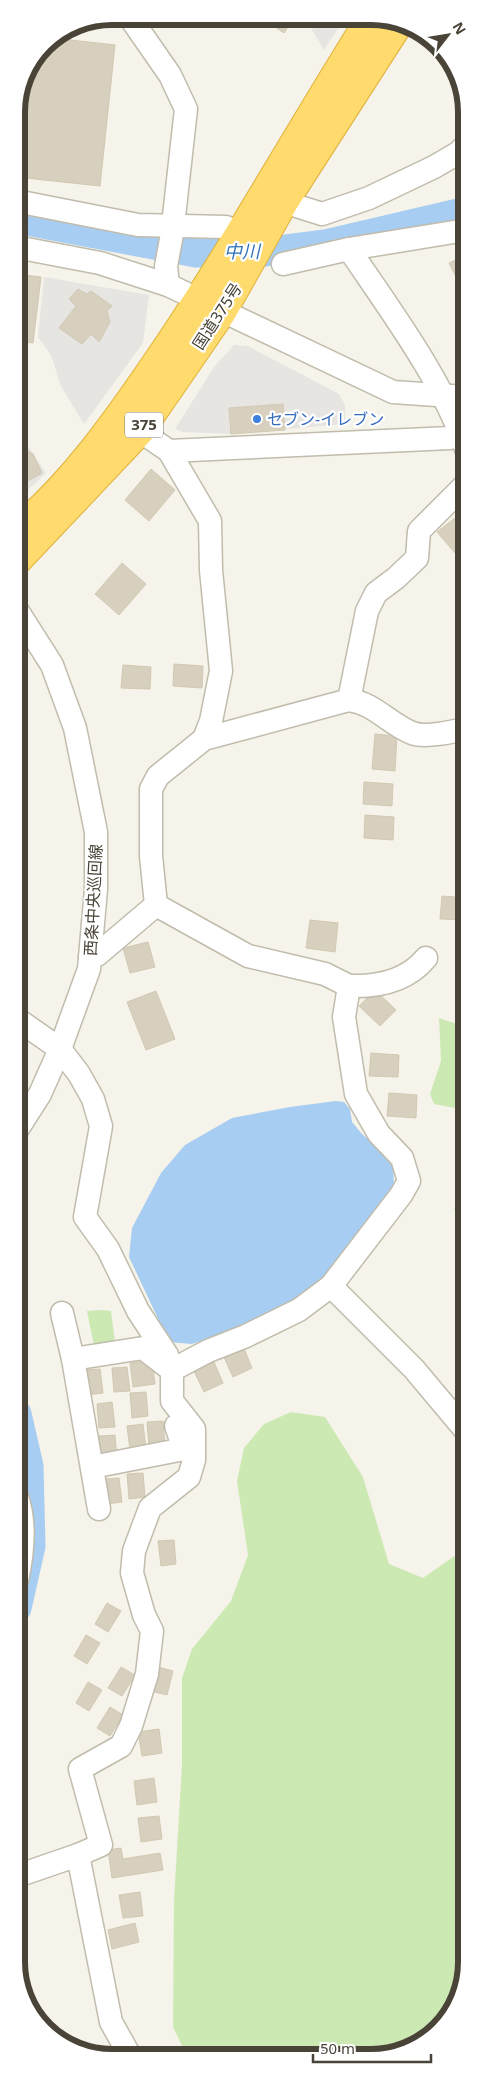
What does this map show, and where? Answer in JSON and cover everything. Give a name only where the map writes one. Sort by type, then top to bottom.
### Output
[{"type":"highway","name":"国道375号","points":[[25,553],[140,431],[211,306],[218,268],[366,25]]},
{"type":"highway","name":"国道375号","points":[[25,522],[56,492],[211,306],[246,270],[281,209],[395,29]]},
{"type":"street","points":[[135,25],[170,75],[186,109],[167,275]]},
{"type":"street","points":[[281,209],[322,214],[369,198],[458,157]]},
{"type":"street","points":[[25,203],[138,226],[172,229],[226,227],[240,232]]},
{"type":"street","points":[[283,264],[349,248],[458,231]]},
{"type":"street","points":[[349,248],[413,347],[442,396],[458,430]]},
{"type":"street","points":[[25,249],[167,275],[211,306],[393,392],[458,397]]},
{"type":"street","points":[[140,431],[169,451],[210,522],[211,570],[222,671],[211,721],[204,739]]},
{"type":"street","points":[[169,451],[450,438],[458,440]]},
{"type":"street","points":[[349,700],[367,610],[376,593],[418,558],[419,531],[458,492]]},
{"type":"street","name":"西条中央巡回線","points":[[25,623],[52,666],[75,728],[96,832],[96,889],[89,969],[60,1049],[40,1094],[25,1117]]},
{"type":"street","points":[[156,905],[151,856],[151,789],[158,776],[204,739],[349,700],[363,702],[413,734],[450,733],[458,730]]},
{"type":"street","points":[[90,957],[97,955],[156,905]]},
{"type":"street","points":[[156,905],[248,956],[325,974],[349,986],[365,987],[395,981],[420,965],[426,958]]},
{"type":"street","points":[[172,1370],[208,1350],[246,1336],[299,1310],[331,1286],[401,1195],[409,1181],[402,1158],[379,1134],[356,1094],[344,1017],[349,986]]},
{"type":"street","points":[[25,1025],[60,1049],[80,1074],[93,1099],[101,1126],[85,1217],[108,1249],[138,1311],[167,1354],[172,1370],[172,1401],[170,1410],[184,1449],[92,1468]]},
{"type":"street","points":[[331,1286],[414,1369],[458,1422]]},
{"type":"street","points":[[62,1312],[74,1359],[99,1509]]},
{"type":"street","points":[[74,1359],[143,1348],[172,1370]]},
{"type":"street","points":[[25,1873],[78,1856],[101,1845],[80,1769],[121,1746],[131,1726],[147,1674],[152,1631],[144,1615],[132,1573],[134,1551],[150,1508],[189,1477],[194,1460],[194,1429],[172,1401]]},
{"type":"street","points":[[78,1856],[111,2022],[126,2049]]},
{"type":"green space","points":[[439,1018],[458,1024],[458,1108],[434,1104],[430,1094],[441,1061]]},
{"type":"green space","points":[[458,1203],[458,1220],[454,1208]]},
{"type":"green space","points":[[87,1311],[111,1311],[115,1342],[94,1346]]},
{"type":"green space","points":[[291,1412],[325,1417],[363,1477],[389,1564],[423,1578],[458,1554],[458,1968],[455,1985],[449,2001],[433,2024],[410,2040],[394,2046],[371,2049],[184,2049],[173,2027],[174,1901],[182,1764],[182,1678],[192,1649],[231,1601],[248,1555],[237,1481],[244,1448],[264,1424]]},
{"type":"shaded area","points":[[309,25],[340,25],[324,50]]},
{"type":"shaded area","points":[[44,277],[149,295],[143,343],[84,424],[61,386],[51,355],[38,337]]},
{"type":"shaded area","points":[[234,345],[248,346],[339,394],[345,405],[345,424],[231,434],[183,432],[175,429],[214,367]]},
{"type":"shaded area","points":[[25,444],[28,446],[46,473],[25,493]]},
{"type":"water","points":[[336,1101],[344,1102],[350,1109],[352,1122],[362,1134],[379,1148],[393,1167],[394,1184],[384,1206],[331,1274],[267,1319],[192,1344],[169,1342],[129,1257],[132,1228],[161,1173],[185,1145],[232,1118]]},
{"type":"building","points":[[272,25],[289,25],[284,33]]},
{"type":"building","points":[[65,39],[115,45],[100,186],[25,178],[25,106],[28,89],[34,73],[43,59],[55,46]]},
{"type":"building","points":[[458,259],[458,280],[449,263]]},
{"type":"building","points":[[25,275],[41,277],[33,343],[25,342]]},
{"type":"building","points":[[78,289],[87,294],[91,291],[112,306],[107,311],[110,322],[99,342],[91,334],[82,344],[59,328],[76,306],[69,299]]},
{"type":"building","name":"セブン-イレブン","points":[[283,404],[285,430],[231,434],[229,408]]},
{"type":"building","points":[[25,450],[33,454],[42,473],[25,483]]},
{"type":"building","points":[[151,469],[175,490],[149,521],[125,500]]},
{"type":"building","points":[[458,516],[458,556],[437,532]]},
{"type":"building","points":[[122,563],[146,584],[119,615],[95,594]]},
{"type":"building","points":[[174,664],[203,666],[202,688],[173,686]]},
{"type":"building","points":[[123,665],[151,667],[150,689],[121,688]]},
{"type":"building","points":[[375,734],[397,736],[395,771],[372,769]]},
{"type":"building","points":[[364,782],[393,784],[392,806],[363,804]]},
{"type":"building","points":[[365,815],[394,817],[393,840],[364,838]]},
{"type":"building","points":[[442,896],[458,897],[458,920],[440,919]]},
{"type":"building","points":[[310,920],[338,923],[335,952],[306,948]]},
{"type":"building","points":[[148,942],[155,967],[130,973],[123,948]]},
{"type":"building","points":[[375,990],[396,1010],[380,1026],[359,1006]]},
{"type":"building","points":[[156,991],[175,1039],[146,1050],[127,1002]]},
{"type":"building","points":[[371,1053],[399,1055],[398,1077],[369,1076]]},
{"type":"building","points":[[389,1093],[417,1095],[416,1118],[387,1116]]},
{"type":"building","points":[[243,1346],[252,1368],[233,1377],[223,1355]]},
{"type":"building","points":[[152,1360],[155,1384],[133,1387],[130,1363]]},
{"type":"building","points":[[214,1362],[223,1383],[204,1392],[194,1371]]},
{"type":"building","points":[[127,1367],[130,1391],[114,1392],[112,1368]]},
{"type":"building","points":[[100,1369],[103,1393],[87,1395],[84,1370]]},
{"type":"building","points":[[146,1392],[148,1416],[132,1418],[130,1393]]},
{"type":"building","points":[[112,1402],[115,1427],[99,1428],[97,1404]]},
{"type":"building","points":[[163,1421],[165,1445],[149,1447],[147,1422]]},
{"type":"building","points":[[143,1424],[146,1449],[130,1450],[127,1426]]},
{"type":"building","points":[[115,1435],[117,1459],[102,1461],[99,1436]]},
{"type":"building","points":[[143,1473],[145,1497],[129,1499],[127,1474]]},
{"type":"building","points":[[119,1478],[122,1502],[106,1504],[104,1479]]},
{"type":"building","points":[[174,1540],[176,1564],[161,1566],[158,1541]]},
{"type":"building","points":[[107,1603],[121,1611],[108,1632],[95,1624]]},
{"type":"building","points":[[86,1635],[100,1643],[87,1664],[74,1656]]},
{"type":"building","points":[[121,1667],[135,1675],[122,1696],[108,1688]]},
{"type":"building","points":[[158,1667],[173,1671],[167,1695],[151,1691]]},
{"type":"building","points":[[88,1682],[102,1690],[89,1711],[76,1703]]},
{"type":"building","points":[[110,1707],[123,1715],[110,1736],[97,1728]]},
{"type":"building","points":[[159,1729],[162,1753],[142,1756],[138,1732]]},
{"type":"building","points":[[154,1778],[157,1802],[137,1805],[134,1781]]},
{"type":"building","points":[[159,1816],[162,1839],[141,1842],[138,1818]]},
{"type":"building","points":[[121,1848],[123,1859],[160,1853],[163,1870],[112,1878],[108,1850]]},
{"type":"building","points":[[140,1892],[143,1916],[123,1918],[119,1895]]},
{"type":"building","points":[[135,1923],[139,1942],[112,1949],[108,1930]]},
{"type":"waterway","name":"中川","points":[[25,221],[196,253],[256,253],[325,244],[458,213]]},
{"type":"waterway","points":[[25,1449],[29,1466],[31,1546],[25,1573]]},
{"type":"place","name":"セブン-イレブン","points":[[257,419]]}]
